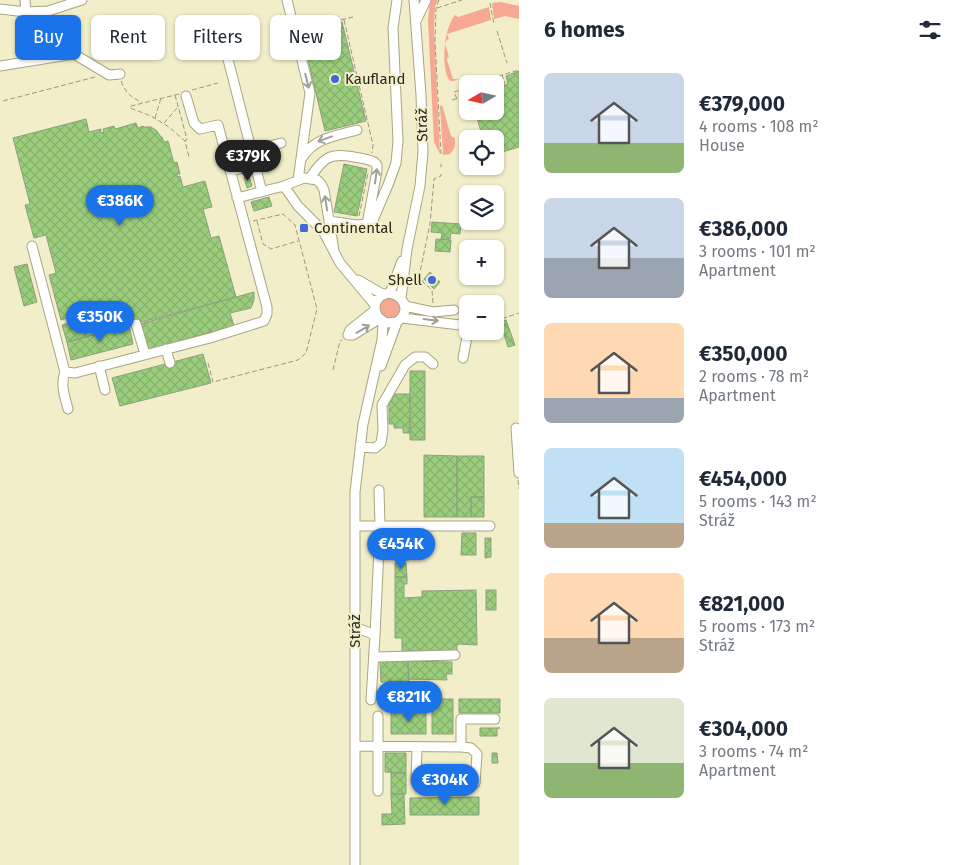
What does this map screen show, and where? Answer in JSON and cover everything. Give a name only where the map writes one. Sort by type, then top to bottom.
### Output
[{"type":"street","points":[[25,0],[26,12]]},
{"type":"street","points":[[0,9],[26,12],[48,11],[82,0]]},
{"type":"street","points":[[287,0],[310,92],[298,180]]},
{"type":"street","points":[[329,222],[357,225],[373,220],[398,154],[398,102],[393,38],[397,0]]},
{"type":"street","name":"Stráž","points":[[356,865],[356,479],[364,418],[400,320],[407,250],[420,186],[423,152],[421,95],[413,0]]},
{"type":"street","points":[[416,22],[426,0]]},
{"type":"street","points":[[0,66],[74,54],[109,75],[120,76]]},
{"type":"street","points":[[228,60],[262,192]]},
{"type":"street","points":[[65,372],[75,373],[247,328],[264,321],[267,307],[218,125],[200,129],[194,123],[187,93]]},
{"type":"street","points":[[300,161],[306,151],[318,141],[357,130]]},
{"type":"street","points":[[251,151],[281,143]]},
{"type":"street","points":[[310,178],[320,163],[332,156],[346,156],[374,162],[377,165],[377,171],[362,223]]},
{"type":"street","points":[[231,174],[255,168]]},
{"type":"street","points":[[237,198],[284,186],[298,180],[310,178],[317,180],[321,184],[325,195],[334,251]]},
{"type":"street","points":[[284,186],[298,206],[323,231],[340,263],[375,307],[350,330],[348,335],[353,335],[381,320],[390,324],[400,320],[459,325]]},
{"type":"street","points":[[32,246],[65,372],[62,378],[62,387],[68,410]]},
{"type":"street","name":"Stráž","points":[[370,398],[382,340],[381,320],[375,307],[378,299],[387,294],[407,250]]},
{"type":"street","points":[[351,277],[387,294],[397,295],[403,302],[433,312],[454,310]]},
{"type":"street","points":[[136,324],[144,354]]},
{"type":"street","points":[[463,358],[466,340]]},
{"type":"street","points":[[166,349],[170,362]]},
{"type":"street","points":[[360,447],[374,448],[381,443],[383,430],[382,406],[405,365],[415,357],[425,357],[433,364]]},
{"type":"street","points":[[99,366],[105,390]]},
{"type":"street","points":[[516,428],[519,473]]},
{"type":"street","points":[[371,700],[375,657],[380,526],[379,490]]},
{"type":"street","points":[[355,526],[490,526]]},
{"type":"street","points":[[355,627],[375,635]]},
{"type":"street","points":[[375,657],[455,656]]},
{"type":"street","points":[[378,716],[378,791]]},
{"type":"street","points":[[461,747],[461,719],[495,719]]},
{"type":"street","points":[[355,746],[461,747],[471,748],[477,754],[475,784],[467,788],[421,788],[416,781],[417,747]]},
{"type":"path","points":[[439,0],[436,8],[435,41],[441,154]]},
{"type":"path","points":[[436,8],[462,0]]},
{"type":"path","points":[[490,4],[494,24]]},
{"type":"path","points":[[341,21],[353,18]]},
{"type":"path","points":[[344,20],[373,145],[372,150]]},
{"type":"path","points":[[496,31],[507,63]]},
{"type":"path","points":[[502,75],[509,71],[519,70]]},
{"type":"path","points":[[3,101],[101,76]]},
{"type":"path","points":[[120,76],[128,94],[142,103]]},
{"type":"path","points":[[185,141],[164,124],[130,108],[131,106],[187,93],[218,83]]},
{"type":"path","points":[[452,100],[457,99],[454,92],[459,91]]},
{"type":"path","points":[[175,95],[187,139],[185,141],[189,157]]},
{"type":"path","points":[[155,119],[161,98]]},
{"type":"path","points":[[439,104],[444,103]]},
{"type":"path","points":[[164,124],[178,107]]},
{"type":"path","points":[[362,223],[369,168]]},
{"type":"path","points":[[433,309],[432,290],[420,275],[420,268],[430,224],[434,179],[441,174]]},
{"type":"path","points":[[208,363],[213,382],[298,360],[306,353],[317,309],[295,225],[283,214],[250,222]]},
{"type":"path","points":[[257,220],[263,244],[271,249],[300,241]]},
{"type":"path","points":[[408,280],[419,283],[424,282]]},
{"type":"path","points":[[504,318],[519,313]]},
{"type":"path","points":[[333,370],[340,341],[348,335]]},
{"type":"shaded area","points":[[430,0],[438,0],[435,7],[434,27],[440,154],[434,142],[428,21]]},
{"type":"shaded area","points":[[501,2],[519,6],[519,19],[505,16],[494,19],[492,3]]},
{"type":"shaded area","points":[[489,7],[491,20],[447,34],[449,39],[445,44],[446,38],[448,29],[455,15],[458,17]]},
{"type":"shaded area","points":[[445,44],[449,57],[447,60],[453,79],[459,79],[450,81],[444,58]]},
{"type":"shaded area","points":[[442,105],[451,136],[455,138],[453,150],[450,154],[443,155],[440,106]]},
{"type":"shaded area","points":[[390,297],[398,300],[401,308],[398,316],[390,319],[382,316],[379,308],[382,300]]},
{"type":"building","name":"Kaufland","points":[[341,22],[366,121],[325,131],[308,60],[341,60]]},
{"type":"building","points":[[519,71],[519,147],[504,152],[504,130],[480,130],[478,120],[504,120],[504,85],[508,84],[506,76]]},
{"type":"building","points":[[86,119],[89,132],[101,129],[101,133],[104,132],[103,129],[114,126],[115,129],[136,123],[138,128],[143,126],[151,127],[157,131],[164,142],[168,141],[174,163],[177,162],[180,174],[177,174],[177,177],[180,176],[183,187],[205,181],[212,207],[203,209],[211,238],[219,236],[236,297],[67,342],[62,325],[69,323],[68,318],[61,320],[49,275],[56,273],[46,235],[34,238],[25,205],[30,204],[13,138]]},
{"type":"building","points":[[344,164],[367,169],[357,216],[334,212]]},
{"type":"building","points":[[249,176],[252,186],[247,188],[244,177]]},
{"type":"building","points":[[269,197],[272,206],[254,211],[251,202]]},
{"type":"building","points":[[432,222],[459,224],[460,230],[460,234],[451,233],[450,239],[441,239],[442,233],[431,232]]},
{"type":"building","points":[[436,239],[451,240],[450,252],[435,251]]},
{"type":"building","points":[[27,264],[37,302],[24,306],[14,267]]},
{"type":"building","name":"Shell","points":[[430,272],[440,282],[434,289],[424,279]]},
{"type":"building","points":[[254,292],[251,308],[230,313],[234,326],[146,350],[140,324]]},
{"type":"building","points":[[506,320],[515,345],[508,347],[504,334],[504,321]]},
{"type":"building","points":[[129,325],[133,344],[71,360],[67,342]]},
{"type":"building","points":[[203,354],[211,383],[120,406],[112,378]]},
{"type":"building","points":[[410,371],[425,371],[425,440],[410,440]]},
{"type":"building","points":[[392,394],[410,394],[410,433],[403,433],[403,428],[394,428],[394,424],[389,424],[389,401],[392,401]]},
{"type":"building","points":[[424,455],[457,456],[457,517],[424,517]]},
{"type":"building","points":[[457,456],[484,456],[484,497],[471,497],[471,517],[457,517]]},
{"type":"building","points":[[471,497],[484,497],[484,517],[471,517]]},
{"type":"building","points":[[390,533],[410,534],[409,560],[390,559]]},
{"type":"building","points":[[462,533],[476,533],[476,555],[461,555]]},
{"type":"building","points":[[485,538],[491,538],[491,557],[485,558]]},
{"type":"building","points":[[395,563],[406,563],[407,577],[395,577]]},
{"type":"building","points":[[395,577],[407,577],[407,584],[404,584],[404,598],[422,597],[422,591],[476,590],[477,645],[457,644],[457,651],[402,651],[402,638],[395,638]]},
{"type":"building","points":[[486,590],[496,590],[496,610],[486,610]]},
{"type":"building","points":[[380,661],[408,661],[409,681],[402,683],[381,682]]},
{"type":"building","points":[[408,661],[452,662],[452,674],[446,674],[447,680],[408,679]]},
{"type":"building","points":[[432,699],[453,699],[453,734],[432,734]]},
{"type":"building","points":[[459,699],[500,699],[500,713],[459,713]]},
{"type":"building","points":[[391,712],[426,712],[426,734],[391,734]]},
{"type":"building","points":[[480,728],[497,728],[497,736],[480,736]]},
{"type":"building","points":[[385,753],[406,753],[406,773],[385,772]]},
{"type":"building","points":[[492,753],[497,753],[498,763],[492,763]]},
{"type":"building","points":[[391,773],[406,773],[406,794],[391,794]]},
{"type":"building","points":[[391,794],[404,794],[405,824],[382,825],[382,814],[392,814]]},
{"type":"building","points":[[479,797],[479,815],[410,815],[410,798]]},
{"type":"place","name":"Kaufland","points":[[335,79]]},
{"type":"place","name":"Continental","points":[[304,228]]},
{"type":"place","name":"Shell","points":[[432,280]]}]
